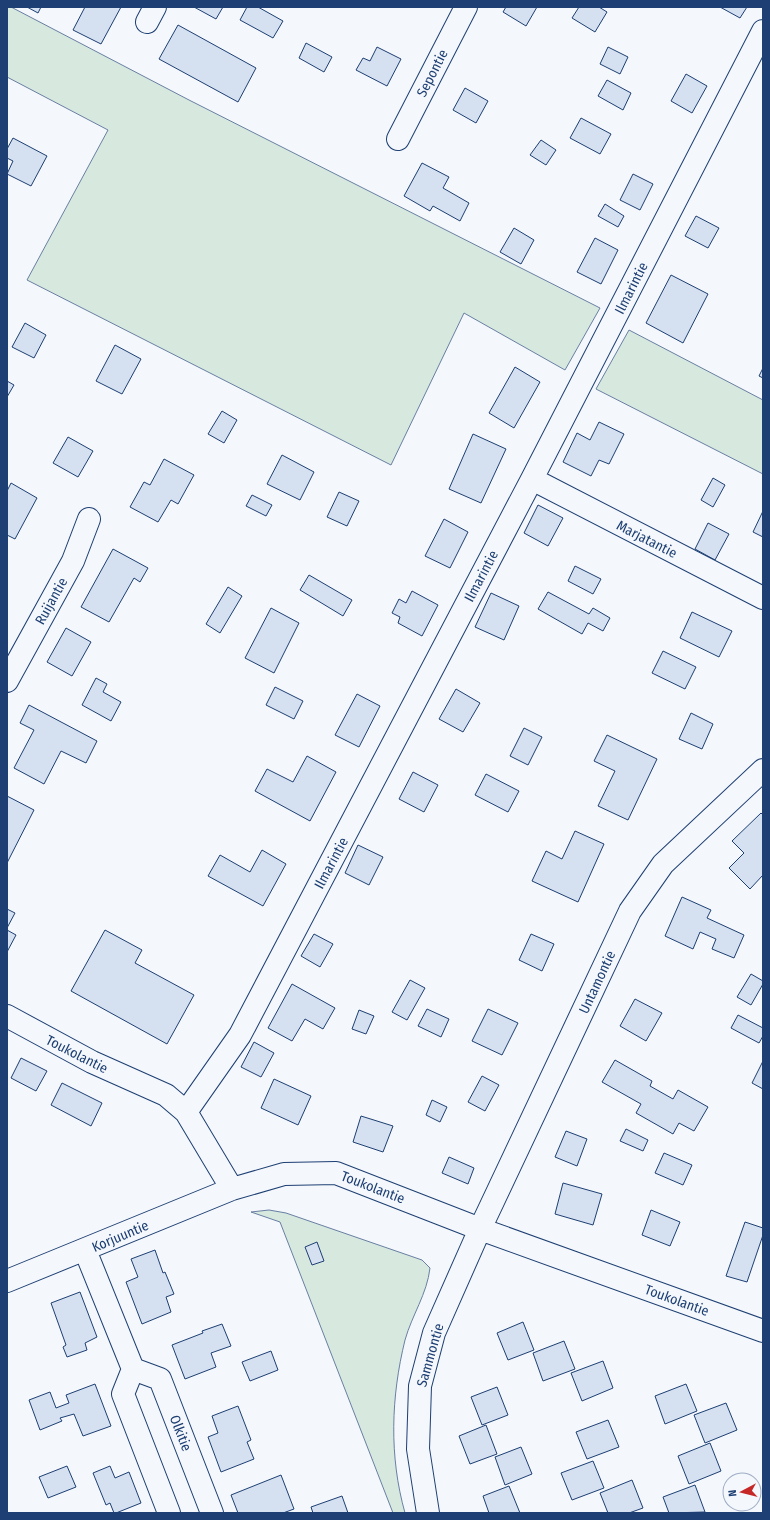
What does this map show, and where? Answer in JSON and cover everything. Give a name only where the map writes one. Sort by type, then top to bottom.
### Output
[{"type":"street","name":"Sepontie","points":[[398,139],[466,7]]},
{"type":"street","name":"Ilmarintie","points":[[186,1112],[240,1035],[532,479],[763,31]]},
{"type":"street","name":"Marjatantie","points":[[532,479],[763,598]]},
{"type":"street","name":"Ruijantie","points":[[7,681],[73,561],[89,519]]},
{"type":"street","name":"Untamontie","points":[[480,1229],[630,912],[663,864],[763,770]]},
{"type":"street","name":"Toukolantie","points":[[7,1016],[92,1062],[166,1095],[186,1112],[232,1189],[284,1174],[336,1173],[480,1229],[763,1331]]},
{"type":"street","name":"Korjuuntie","points":[[7,1281],[232,1189]]},
{"type":"street","name":"Sammontie","points":[[428,1513],[418,1449],[420,1386],[434,1333],[480,1229]]},
{"type":"street","points":[[85,1250],[133,1368],[123,1394],[169,1513]]},
{"type":"street","name":"Olkitie","points":[[133,1368],[160,1379],[212,1513]]},
{"type":"shaded area","points":[[7,7],[11,7],[189,100],[600,308],[565,370],[464,313],[391,465],[27,280],[108,130],[7,77]]},
{"type":"shaded area","points":[[629,330],[763,400],[763,474],[596,389]]},
{"type":"shaded area","points":[[269,1210],[286,1213],[422,1260],[430,1268],[423,1296],[411,1322],[405,1340],[397,1383],[394,1448],[396,1470],[405,1513],[393,1513],[280,1222],[251,1212]]},
{"type":"building","points":[[27,7],[41,7],[38,13]]},
{"type":"building","points":[[85,7],[121,7],[101,44],[73,30]]},
{"type":"building","points":[[194,7],[223,7],[216,19]]},
{"type":"building","points":[[247,7],[258,7],[283,21],[273,38],[240,20]]},
{"type":"building","points":[[506,7],[537,7],[526,26],[503,12]]},
{"type":"building","points":[[579,7],[599,7],[607,12],[595,32],[572,18]]},
{"type":"building","points":[[720,7],[747,7],[740,18]]},
{"type":"building","points":[[178,25],[256,68],[238,102],[159,59]]},
{"type":"building","points":[[306,43],[332,57],[324,72],[299,58]]},
{"type":"building","points":[[377,47],[401,59],[387,86],[356,70],[363,58],[370,61]]},
{"type":"building","points":[[608,47],[628,57],[620,74],[600,64]]},
{"type":"building","points":[[686,74],[707,86],[692,113],[671,101]]},
{"type":"building","points":[[607,80],[631,93],[623,110],[598,96]]},
{"type":"building","points":[[465,88],[488,101],[476,123],[453,110]]},
{"type":"building","points":[[581,118],[611,134],[600,154],[570,138]]},
{"type":"building","points":[[13,138],[47,156],[31,186],[7,174],[13,161],[7,158],[7,149]]},
{"type":"building","points":[[541,140],[556,150],[546,165],[530,155]]},
{"type":"building","points":[[422,163],[449,177],[443,188],[469,203],[460,221],[433,206],[430,211],[404,196]]},
{"type":"building","points":[[633,174],[653,184],[640,210],[620,200]]},
{"type":"building","points":[[605,204],[624,216],[618,227],[598,216]]},
{"type":"building","points":[[696,216],[719,228],[708,248],[685,236]]},
{"type":"building","points":[[514,228],[534,240],[521,264],[500,252]]},
{"type":"building","points":[[595,238],[618,250],[601,284],[577,272]]},
{"type":"building","points":[[671,275],[708,294],[683,343],[646,323]]},
{"type":"building","points":[[25,323],[46,335],[34,358],[12,347]]},
{"type":"building","points":[[115,345],[141,359],[122,394],[96,381]]},
{"type":"building","points":[[515,367],[540,382],[514,428],[489,413]]},
{"type":"building","points":[[763,368],[763,378],[759,376]]},
{"type":"building","points":[[7,381],[14,385],[7,397]]},
{"type":"building","points":[[222,411],[237,420],[224,443],[208,434]]},
{"type":"building","points":[[599,422],[624,434],[609,464],[599,460],[591,476],[563,462],[577,433],[590,440]]},
{"type":"building","points":[[473,434],[506,449],[481,503],[449,489]]},
{"type":"building","points":[[68,437],[93,451],[78,477],[53,463]]},
{"type":"building","points":[[282,455],[314,472],[300,500],[267,484]]},
{"type":"building","points":[[164,459],[194,475],[178,504],[171,500],[158,522],[130,507],[144,482],[150,485]]},
{"type":"building","points":[[713,478],[725,485],[713,507],[701,500]]},
{"type":"building","points":[[11,483],[37,498],[15,539],[7,535],[7,491]]},
{"type":"building","points":[[339,492],[359,501],[347,526],[327,517]]},
{"type":"building","points":[[252,495],[272,505],[266,516],[246,506]]},
{"type":"building","points":[[538,505],[563,518],[548,546],[524,533]]},
{"type":"building","points":[[763,511],[763,537],[753,532]]},
{"type":"building","points":[[444,519],[468,532],[450,568],[425,556]]},
{"type":"building","points":[[708,523],[729,534],[715,560],[695,549]]},
{"type":"building","points":[[113,549],[148,568],[140,582],[134,578],[109,622],[81,607]]},
{"type":"building","points":[[575,566],[601,579],[593,594],[568,581]]},
{"type":"building","points":[[309,575],[352,600],[343,616],[300,590]]},
{"type":"building","points":[[228,587],[242,596],[220,633],[206,624]]},
{"type":"building","points":[[412,591],[438,605],[422,636],[398,623],[400,617],[392,613],[399,599],[406,603]]},
{"type":"building","points":[[548,592],[589,614],[593,608],[610,618],[603,631],[588,623],[582,634],[538,609]]},
{"type":"building","points":[[491,593],[519,606],[504,640],[475,627]]},
{"type":"building","points":[[271,608],[299,623],[274,673],[245,658]]},
{"type":"building","points":[[692,612],[732,631],[719,657],[680,638]]},
{"type":"building","points":[[66,628],[91,642],[72,676],[47,662]]},
{"type":"building","points":[[663,651],[696,667],[685,689],[652,673]]},
{"type":"building","points":[[96,678],[107,684],[103,692],[121,702],[111,721],[82,705]]},
{"type":"building","points":[[275,687],[303,701],[294,719],[266,705]]},
{"type":"building","points":[[456,689],[480,703],[463,732],[439,719]]},
{"type":"building","points":[[357,694],[380,706],[359,747],[335,735]]},
{"type":"building","points":[[29,705],[97,741],[86,763],[61,751],[44,784],[14,768],[34,730],[20,723]]},
{"type":"building","points":[[691,713],[713,724],[702,749],[679,739]]},
{"type":"building","points":[[524,728],[542,737],[528,765],[510,756]]},
{"type":"building","points":[[607,735],[657,759],[628,820],[598,806],[615,771],[594,761]]},
{"type":"building","points":[[307,756],[336,772],[310,821],[255,791],[267,769],[293,782]]},
{"type":"building","points":[[413,772],[438,785],[424,812],[399,799]]},
{"type":"building","points":[[486,774],[519,791],[508,812],[475,795]]},
{"type":"building","points":[[7,796],[34,810],[7,863]]},
{"type":"building","points":[[761,813],[763,815],[763,875],[750,889],[729,868],[744,853],[732,841]]},
{"type":"building","points":[[575,831],[604,844],[578,902],[532,881],[546,851],[562,859]]},
{"type":"building","points":[[358,845],[383,857],[369,885],[345,873]]},
{"type":"building","points":[[262,850],[286,864],[263,906],[208,876],[220,855],[250,872]]},
{"type":"building","points":[[682,897],[711,910],[707,918],[744,935],[734,958],[712,949],[716,939],[700,932],[693,949],[665,936]]},
{"type":"building","points":[[7,909],[15,913],[7,928]]},
{"type":"building","points":[[7,930],[16,935],[7,952]]},
{"type":"building","points":[[105,930],[142,950],[135,963],[194,995],[167,1044],[71,991]]},
{"type":"building","points":[[314,934],[333,944],[320,967],[301,956]]},
{"type":"building","points":[[531,934],[554,944],[542,971],[519,960]]},
{"type":"building","points":[[751,974],[763,981],[763,984],[751,1005],[737,997]]},
{"type":"building","points":[[410,980],[425,988],[407,1020],[392,1012]]},
{"type":"building","points":[[292,984],[335,1008],[323,1029],[305,1019],[292,1041],[268,1028]]},
{"type":"building","points":[[635,999],[662,1013],[646,1041],[620,1026]]},
{"type":"building","points":[[427,1009],[449,1019],[441,1037],[418,1026]]},
{"type":"building","points":[[488,1009],[518,1023],[502,1055],[472,1041]]},
{"type":"building","points":[[359,1010],[374,1016],[366,1034],[352,1029]]},
{"type":"building","points":[[738,1015],[763,1028],[763,1036],[759,1043],[731,1028]]},
{"type":"building","points":[[254,1042],[274,1053],[261,1077],[241,1067]]},
{"type":"building","points":[[21,1058],[47,1071],[36,1091],[11,1078]]},
{"type":"building","points":[[615,1060],[652,1081],[650,1086],[673,1099],[678,1090],[708,1107],[694,1131],[679,1123],[673,1134],[636,1113],[641,1104],[602,1082]]},
{"type":"building","points":[[763,1061],[763,1089],[752,1083]]},
{"type":"building","points":[[482,1076],[499,1085],[485,1111],[468,1102]]},
{"type":"building","points":[[274,1079],[311,1096],[298,1125],[261,1108]]},
{"type":"building","points":[[62,1083],[102,1103],[91,1126],[51,1105]]},
{"type":"building","points":[[432,1100],[447,1107],[440,1122],[426,1115]]},
{"type":"building","points":[[361,1116],[393,1126],[383,1152],[353,1142]]},
{"type":"building","points":[[626,1129],[648,1140],[643,1151],[620,1141]]},
{"type":"building","points":[[566,1131],[587,1139],[577,1166],[555,1157]]},
{"type":"building","points":[[664,1153],[692,1165],[683,1185],[655,1173]]},
{"type":"building","points":[[449,1157],[474,1168],[468,1184],[442,1173]]},
{"type":"building","points":[[563,1183],[602,1194],[593,1225],[555,1214]]},
{"type":"building","points":[[651,1210],[680,1222],[670,1246],[642,1235]]},
{"type":"building","points":[[745,1222],[763,1228],[763,1235],[747,1282],[726,1276]]},
{"type":"building","points":[[317,1242],[324,1261],[312,1265],[305,1247]]},
{"type":"building","points":[[155,1250],[163,1273],[165,1272],[174,1294],[166,1297],[171,1312],[142,1324],[126,1282],[138,1277],[131,1259]]},
{"type":"building","points":[[80,1292],[97,1337],[85,1343],[87,1350],[67,1357],[63,1347],[66,1345],[51,1303]]},
{"type":"building","points":[[523,1322],[534,1350],[508,1360],[497,1333]]},
{"type":"building","points":[[222,1324],[231,1346],[211,1353],[216,1367],[185,1379],[172,1345],[203,1333],[202,1331]]},
{"type":"building","points":[[564,1341],[575,1369],[543,1381],[533,1353]]},
{"type":"building","points":[[271,1351],[278,1370],[250,1381],[242,1362]]},
{"type":"building","points":[[603,1361],[613,1388],[582,1401],[571,1373]]},
{"type":"building","points":[[95,1384],[111,1426],[83,1436],[74,1414],[60,1418],[62,1421],[40,1430],[29,1400],[50,1392],[56,1408],[69,1403],[66,1395]]},
{"type":"building","points":[[686,1384],[697,1411],[665,1424],[655,1396]]},
{"type":"building","points":[[497,1387],[508,1415],[482,1425],[471,1397]]},
{"type":"building","points":[[726,1403],[737,1430],[705,1443],[694,1415]]},
{"type":"building","points":[[238,1406],[251,1440],[247,1442],[254,1459],[221,1472],[208,1437],[218,1433],[212,1416]]},
{"type":"building","points":[[608,1420],[619,1447],[587,1459],[576,1432]]},
{"type":"building","points":[[486,1425],[497,1454],[470,1464],[459,1436]]},
{"type":"building","points":[[710,1443],[721,1471],[689,1484],[678,1456]]},
{"type":"building","points":[[521,1447],[532,1474],[505,1485],[495,1457]]},
{"type":"building","points":[[593,1461],[604,1488],[572,1500],[561,1473]]},
{"type":"building","points":[[67,1466],[76,1487],[48,1498],[39,1477]]},
{"type":"building","points":[[110,1466],[115,1478],[129,1472],[141,1503],[116,1513],[114,1513],[110,1503],[106,1505],[93,1473]]},
{"type":"building","points":[[281,1475],[294,1509],[283,1513],[238,1513],[231,1495]]},
{"type":"building","points":[[632,1480],[643,1508],[629,1513],[608,1513],[600,1493]]},
{"type":"building","points":[[695,1485],[705,1512],[669,1513],[663,1497]]},
{"type":"building","points":[[509,1486],[520,1513],[489,1513],[483,1496]]},
{"type":"building","points":[[342,1496],[348,1513],[313,1513],[311,1507]]}]
